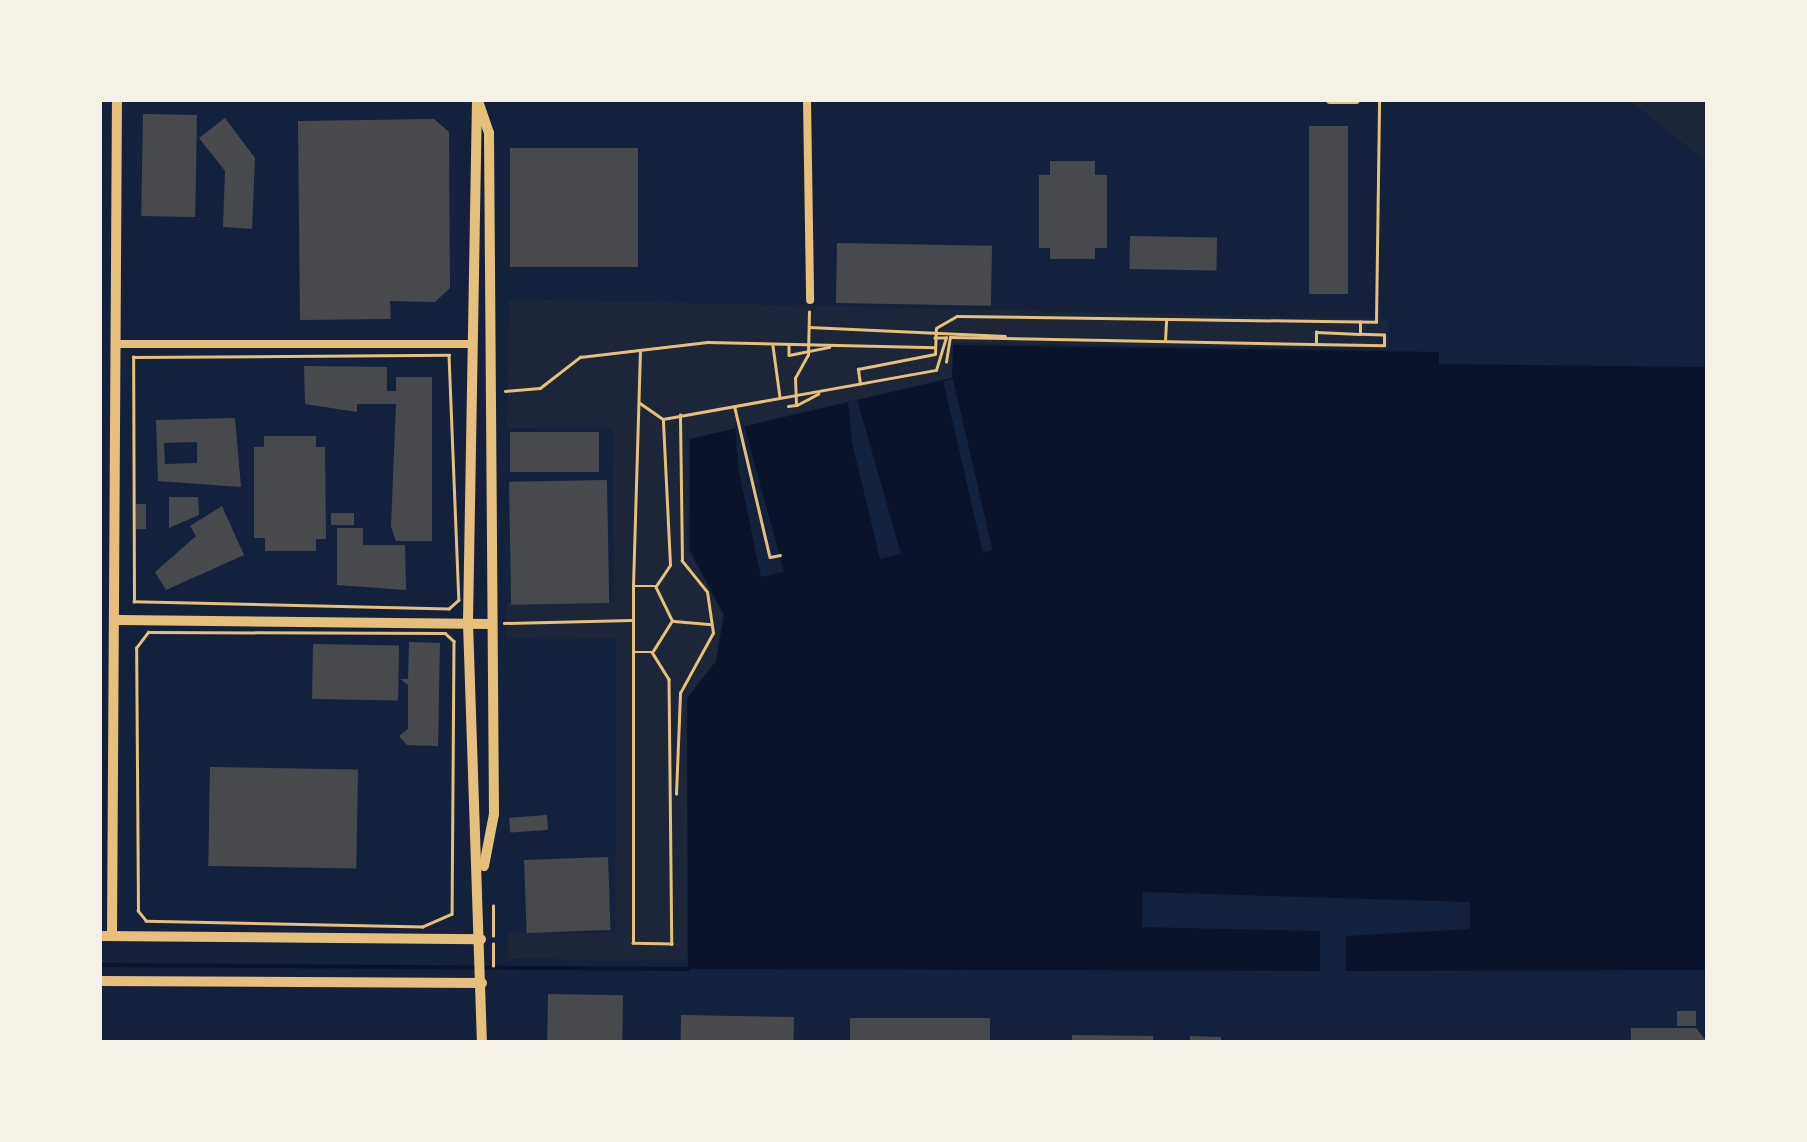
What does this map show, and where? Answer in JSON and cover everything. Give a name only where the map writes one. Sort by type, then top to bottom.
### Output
[{"type":"street","points":[[117,100],[119,620],[106,936],[481,939]]},
{"type":"street","points":[[478,100],[468,623],[482,875],[481,939],[487,958],[482,980],[482,1042]]},
{"type":"street","points":[[478,100],[489,132],[496,623],[494,814],[482,875]]},
{"type":"street","points":[[807,100],[810,300]]},
{"type":"street","points":[[1330,100],[1356,100]]},
{"type":"street","points":[[118,344],[472,344]]},
{"type":"street","points":[[119,620],[496,623]]},
{"type":"street","points":[[100,981],[482,980]]},
{"type":"path","points":[[936,328],[957,316],[1376,322],[1379,100]]},
{"type":"path","points":[[796,405],[795,378],[808,350],[810,300]]},
{"type":"path","points":[[1166,319],[1166,341]]},
{"type":"path","points":[[1360,322],[1360,334]]},
{"type":"path","points":[[808,327],[1006,330],[1006,338]]},
{"type":"path","points":[[935,347],[936,328]]},
{"type":"path","points":[[946,362],[950,337],[1316,344],[1384,345],[1384,335],[1316,332],[1316,344]]},
{"type":"path","points":[[936,338],[946,338],[946,362]]},
{"type":"path","points":[[501,391],[540,388],[580,356],[773,344],[828,354],[829,346]]},
{"type":"path","points":[[773,344],[781,398]]},
{"type":"path","points":[[788,344],[789,355],[829,346],[935,347]]},
{"type":"path","points":[[860,386],[858,369],[935,347]]},
{"type":"path","points":[[640,353],[632,586],[634,943],[672,944],[680,693],[707,657],[712,624],[707,592],[682,561],[680,415]]},
{"type":"path","points":[[449,355],[458,571],[459,600],[449,610],[141,607],[132,590],[133,357],[449,355]]},
{"type":"path","points":[[640,402],[664,419],[860,386],[946,362]]},
{"type":"path","points":[[788,406],[818,400],[818,393]]},
{"type":"path","points":[[734,406],[770,557],[780,555]]},
{"type":"path","points":[[656,586],[670,566],[664,419]]},
{"type":"path","points":[[632,586],[656,586]]},
{"type":"path","points":[[656,586],[672,621]]},
{"type":"path","points":[[496,623],[632,620]]},
{"type":"path","points":[[672,621],[712,624]]},
{"type":"path","points":[[652,652],[672,621]]},
{"type":"path","points":[[445,633],[454,641],[452,914],[423,928],[146,921],[138,910],[138,638],[445,633]]},
{"type":"path","points":[[633,652],[652,652]]},
{"type":"path","points":[[652,652],[669,678],[674,799]]},
{"type":"path","points":[[487,958],[493,906]]},
{"type":"shaded area","points":[[1629,100],[1707,100],[1707,163],[1704,160]]},
{"type":"shaded area","points":[[509,299],[1388,319],[1388,349],[953,343],[953,377],[689,439],[688,550],[723,615],[716,661],[688,698],[687,960],[508,959],[508,932],[615,933],[616,639],[507,638],[507,603],[614,602],[613,429],[507,428]]},
{"type":"shaded area","points":[[953,345],[1439,352],[1439,364],[1707,367],[1707,970],[1346,971],[1346,936],[1470,929],[1470,902],[1143,892],[1142,927],[1320,931],[1320,971],[688,969],[687,698],[716,661],[724,615],[690,550],[690,439],[952,378]]},
{"type":"pier","points":[[953,379],[993,550],[983,553],[943,381]]},
{"type":"pier","points":[[857,399],[901,554],[880,559],[852,442],[848,401]]},
{"type":"pier","points":[[743,421],[784,572],[761,577],[738,467],[735,423]]},
{"type":"building","points":[[143,114],[197,115],[195,217],[141,216]]},
{"type":"building","points":[[225,118],[255,158],[252,229],[223,227],[225,171],[199,138]]},
{"type":"building","points":[[434,119],[449,132],[450,288],[435,302],[390,301],[391,319],[300,320],[298,121]]},
{"type":"building","points":[[1309,126],[1348,126],[1348,294],[1309,294]]},
{"type":"building","points":[[510,148],[638,148],[638,267],[510,267]]},
{"type":"building","points":[[1050,161],[1095,161],[1095,175],[1107,175],[1107,248],[1095,248],[1095,259],[1050,259],[1050,248],[1039,248],[1039,175],[1050,175]]},
{"type":"building","points":[[1130,236],[1217,238],[1216,271],[1129,269]]},
{"type":"building","points":[[837,243],[992,246],[991,306],[836,303]]},
{"type":"building","points":[[304,366],[387,367],[387,391],[396,391],[396,377],[432,377],[432,541],[396,541],[391,527],[396,404],[357,404],[357,412],[305,404]]},
{"type":"building","points":[[235,418],[241,487],[158,481],[156,420]],"holes":[[[197,442],[197,463],[165,464],[164,443]]]},
{"type":"building","points":[[510,432],[599,432],[599,472],[510,472]]},
{"type":"building","points":[[264,436],[316,436],[316,447],[325,447],[326,539],[316,539],[316,551],[265,551],[265,538],[254,538],[254,447],[264,447]]},
{"type":"building","points":[[607,480],[609,603],[511,605],[509,482]]},
{"type":"building","points":[[169,497],[198,497],[199,515],[169,528]]},
{"type":"building","points":[[136,504],[146,504],[146,529],[136,529]]},
{"type":"building","points":[[222,506],[244,555],[166,590],[155,572],[196,536],[190,526]]},
{"type":"building","points":[[331,513],[354,513],[354,525],[331,525]]},
{"type":"building","points":[[337,528],[363,528],[363,545],[405,545],[406,590],[337,585]]},
{"type":"building","points":[[409,642],[440,643],[438,746],[407,745],[399,736],[408,729],[408,685],[400,679],[408,679]]},
{"type":"building","points":[[313,644],[399,646],[398,700],[312,699]]},
{"type":"building","points":[[210,767],[358,770],[356,869],[208,866]]},
{"type":"building","points":[[547,815],[548,830],[510,833],[509,818]]},
{"type":"building","points":[[608,857],[611,930],[527,933],[524,860]]},
{"type":"building","points":[[548,994],[623,995],[622,1042],[547,1042]]},
{"type":"building","points":[[1677,1011],[1696,1011],[1696,1026],[1677,1026]]},
{"type":"building","points":[[681,1015],[794,1017],[794,1042],[681,1042]]},
{"type":"building","points":[[850,1018],[990,1018],[990,1042],[850,1042]]},
{"type":"building","points":[[1631,1028],[1696,1028],[1707,1042],[1631,1042]]},
{"type":"building","points":[[1072,1035],[1153,1036],[1153,1042],[1072,1042]]},
{"type":"building","points":[[1190,1036],[1221,1037],[1221,1042],[1190,1042]]},
{"type":"waterway","points":[[100,965],[688,969]]}]
